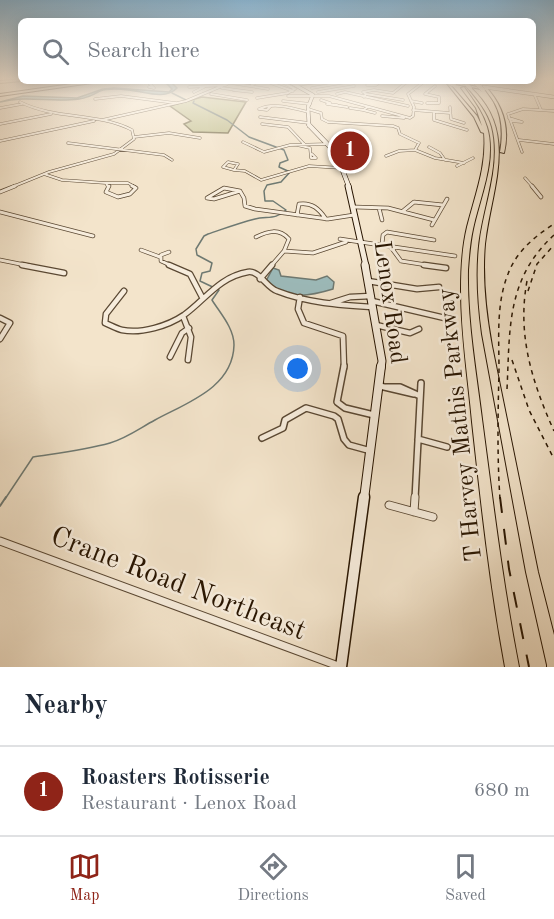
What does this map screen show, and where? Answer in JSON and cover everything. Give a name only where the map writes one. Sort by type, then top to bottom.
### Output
[{"type":"highway","points":[[470,109],[482,131],[484,157],[479,192]]},
{"type":"highway","name":"T Harvey Mathis Parkway","points":[[478,109],[485,122],[489,142],[487,166],[466,251],[465,308],[489,532],[512,667]]},
{"type":"highway","name":"T Harvey Mathis Parkway","points":[[486,109],[497,133],[499,161],[482,243],[483,311],[532,572],[554,665]]},
{"type":"highway","points":[[499,109],[504,128],[499,161]]},
{"type":"street","points":[[0,192],[44,174],[112,155],[133,142],[133,131],[128,127],[41,109]]},
{"type":"street","points":[[0,141],[153,109]]},
{"type":"street","points":[[294,109],[291,112],[296,113]]},
{"type":"street","points":[[295,109],[304,109]]},
{"type":"street","points":[[260,117],[309,123],[309,109]]},
{"type":"street","points":[[312,109],[319,112],[321,119],[328,122],[393,126],[405,137],[417,140],[419,145],[415,150]]},
{"type":"street","points":[[359,109],[375,113]]},
{"type":"street","points":[[376,109],[410,118]]},
{"type":"street","points":[[410,118],[414,109]]},
{"type":"street","points":[[420,109],[450,113]]},
{"type":"street","points":[[450,109],[451,119],[464,123]]},
{"type":"street","points":[[522,152],[508,114],[523,109]]},
{"type":"street","points":[[525,109],[554,111]]},
{"type":"street","points":[[367,114],[371,112]]},
{"type":"street","points":[[434,112],[434,120],[467,130]]},
{"type":"street","points":[[0,124],[54,113]]},
{"type":"street","points":[[382,116],[410,118]]},
{"type":"street","name":"Lenox Road","points":[[309,123],[312,132],[328,144],[336,154],[355,207],[359,242],[382,361],[383,386],[376,416],[341,667]]},
{"type":"street","points":[[262,124],[288,127],[304,144]]},
{"type":"street","points":[[446,127],[450,125]]},
{"type":"street","points":[[134,137],[169,133],[200,138]]},
{"type":"street","points":[[519,140],[554,144]]},
{"type":"street","points":[[69,142],[164,155],[172,160]]},
{"type":"street","points":[[243,142],[261,151],[304,144],[328,144]]},
{"type":"street","points":[[297,145],[310,148],[312,154]]},
{"type":"street","points":[[429,147],[440,153],[445,160]]},
{"type":"street","points":[[386,156],[399,151],[415,150],[445,160],[464,163]]},
{"type":"street","points":[[457,166],[473,158]]},
{"type":"street","points":[[234,170],[245,171],[261,180],[309,166],[342,168]]},
{"type":"street","points":[[44,174],[62,180],[128,183],[136,188],[129,194],[114,196],[108,194],[109,186],[106,183]]},
{"type":"street","points":[[525,178],[541,197]]},
{"type":"street","points":[[241,191],[214,199],[207,198],[210,194],[231,188],[241,191],[246,198],[245,206],[327,220],[355,215]]},
{"type":"street","points":[[432,225],[447,199]]},
{"type":"street","points":[[402,211],[414,202],[443,206]]},
{"type":"street","points":[[297,215],[299,204],[310,203],[319,209],[327,220]]},
{"type":"street","points":[[355,207],[402,211],[435,220]]},
{"type":"street","points":[[379,208],[382,220]]},
{"type":"street","points":[[0,213],[93,236]]},
{"type":"street","points":[[256,237],[269,231],[285,233],[289,238],[284,251],[260,279]]},
{"type":"street","points":[[382,244],[383,235],[387,232],[434,240]]},
{"type":"street","points":[[284,251],[313,253],[347,242],[359,242],[455,256]]},
{"type":"street","points":[[390,246],[401,261],[446,268]]},
{"type":"street","points":[[141,250],[160,257],[161,261],[190,274],[198,293],[204,295]]},
{"type":"street","points":[[160,257],[165,252],[170,252]]},
{"type":"street","points":[[0,260],[64,273]]},
{"type":"street","points":[[124,291],[105,314],[105,323],[122,330],[142,332],[183,316],[220,282],[250,271],[256,273],[271,289],[300,297],[331,303],[372,301]]},
{"type":"street","points":[[368,280],[417,289],[440,287]]},
{"type":"street","points":[[300,297],[297,311],[300,318],[313,329],[343,336],[345,360],[337,402],[345,408],[376,416]]},
{"type":"street","points":[[342,302],[350,297],[449,319]]},
{"type":"street","points":[[183,316],[191,337],[188,360]]},
{"type":"street","points":[[0,318],[8,321],[10,326],[0,339]]},
{"type":"street","points":[[376,325],[410,333],[419,329]]},
{"type":"street","points":[[170,357],[182,333],[189,328]]},
{"type":"street","points":[[414,512],[418,439],[417,395],[421,383]]},
{"type":"street","points":[[383,386],[417,395]]},
{"type":"street","points":[[262,438],[284,428],[285,420],[306,408],[334,416],[341,424],[344,439],[349,445],[371,451]]},
{"type":"street","points":[[418,439],[447,447]]},
{"type":"street","points":[[389,505],[433,517]]},
{"type":"street","name":"Crane Road Northeast","points":[[0,541],[341,667]]},
{"type":"shaded area","points":[[174,109],[242,109],[228,133],[193,132],[184,124],[191,121]]},
{"type":"water","points":[[273,268],[279,270],[281,276],[316,280],[327,276],[334,282],[333,289],[315,294],[290,294],[266,281]]},
{"type":"waterway","points":[[5,499],[33,457],[91,448],[122,438],[206,392],[226,372],[232,360],[234,345],[232,333],[212,300],[219,290],[200,281],[202,273],[210,271],[212,263],[197,255],[196,249],[204,236],[208,234],[259,218],[275,216],[286,210],[273,201],[265,201],[264,191],[267,185],[281,182],[290,172],[279,167],[280,163],[288,160],[284,150],[249,137],[227,120],[205,109]]},
{"type":"waterway","points":[[0,506],[6,497]]},
{"type":"railway","points":[[500,499],[499,333],[504,285],[511,266],[521,252],[533,239],[554,224]]},
{"type":"railway","points":[[507,389],[511,326],[519,287],[538,252],[554,235]]},
{"type":"railway","points":[[528,291],[537,264],[554,245]]},
{"type":"railway","points":[[527,281],[524,320],[528,358],[554,431]]},
{"type":"railway","points":[[512,360],[529,410],[554,459]]},
{"type":"railway","points":[[500,497],[509,569],[529,667]]},
{"type":"place","name":"Roasters Rotisserie","points":[[350,151]]}]
